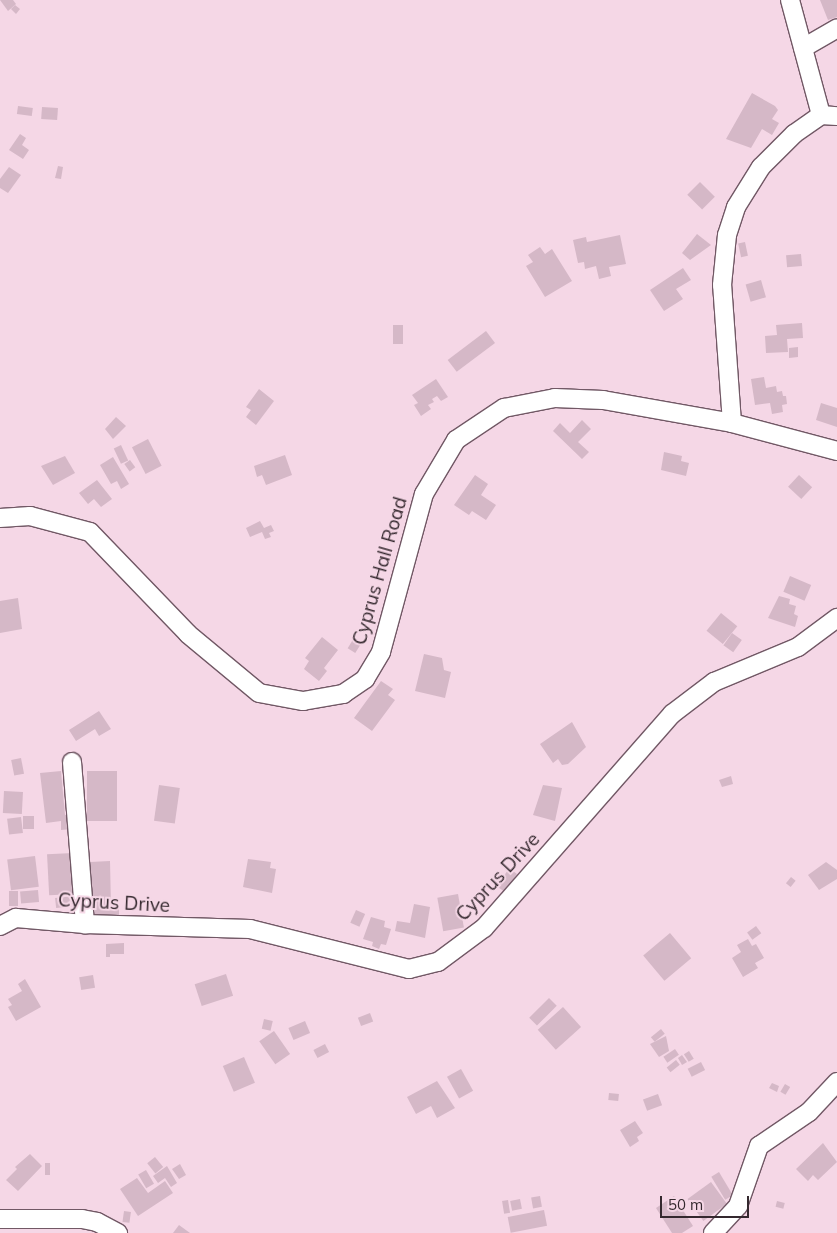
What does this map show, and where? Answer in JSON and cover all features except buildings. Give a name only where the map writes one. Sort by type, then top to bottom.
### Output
[{"type":"street","points":[[732,423],[722,286],[727,235],[736,207],[761,167],[794,134],[829,115],[803,48],[790,0]]},
{"type":"street","points":[[803,48],[837,28]]},
{"type":"street","name":"Cyprus Hall Road","points":[[0,518],[30,516],[90,532],[188,634],[259,693],[303,701],[343,694],[365,679],[380,652],[424,494],[456,440],[504,408],[555,398],[603,400],[732,423],[837,451]]},
{"type":"street","name":"Cyprus Drive","points":[[0,926],[16,918],[86,924],[250,929],[409,969],[438,962],[484,928],[672,714],[714,682],[798,647],[837,618]]},
{"type":"street","points":[[72,762],[86,924]]},
{"type":"street","points":[[713,1233],[738,1206],[759,1146],[810,1112],[837,1082]]},
{"type":"street","points":[[0,1219],[82,1219],[97,1222],[118,1233]]}]
